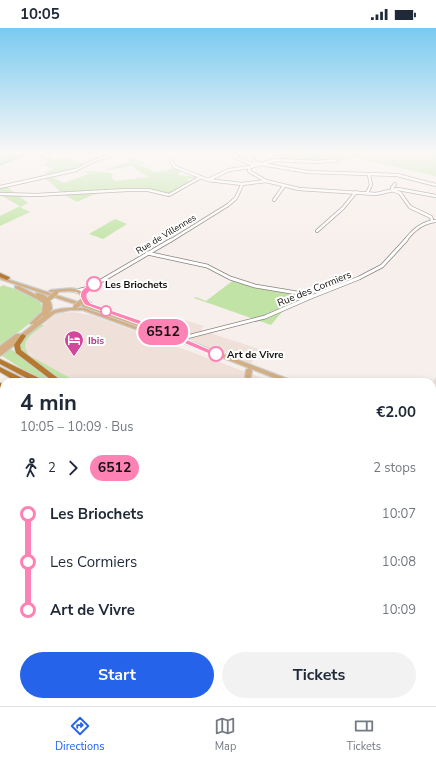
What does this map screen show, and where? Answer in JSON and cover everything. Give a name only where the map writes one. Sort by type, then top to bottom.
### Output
[{"type":"highway","points":[[0,278],[7,278]]},
{"type":"highway","points":[[23,336],[17,345],[18,351],[54,378]]},
{"type":"highway","points":[[0,361],[32,378]]},
{"type":"highway","points":[[0,369],[16,378]]},
{"type":"main road","points":[[0,278],[39,298],[45,303],[44,312],[2,350]]},
{"type":"main road","points":[[0,278],[183,340],[281,378]]},
{"type":"main road","points":[[7,278],[50,291],[76,291],[89,305],[148,325],[270,378]]},
{"type":"main road","points":[[17,288],[44,296],[54,308],[61,310]]},
{"type":"main road","points":[[32,324],[47,313],[49,301],[58,292]]},
{"type":"main road","points":[[72,308],[83,298]]},
{"type":"main road","points":[[2,350],[23,336],[52,313],[72,308],[84,309],[183,340]]},
{"type":"main road","points":[[248,377],[249,370]]},
{"type":"street","points":[[0,187],[15,184]]},
{"type":"street","points":[[0,194],[146,190],[168,195],[188,184]]},
{"type":"street","points":[[222,184],[242,186],[253,184]]},
{"type":"street","points":[[276,184],[337,192],[381,194],[392,190],[404,189],[436,196]]},
{"type":"street","points":[[367,193],[370,190],[372,184]]},
{"type":"street","points":[[392,190],[395,184]]},
{"type":"street","name":"Rue de Villennes","points":[[76,291],[89,288],[229,206],[238,196],[242,186]]},
{"type":"street","points":[[274,200],[284,186]]},
{"type":"street","points":[[392,190],[399,192],[409,207],[431,217],[434,221]]},
{"type":"street","points":[[317,231],[346,206],[356,192]]},
{"type":"street","name":"Rue des Cormiers","points":[[183,340],[263,317],[357,279],[382,266],[423,223],[434,221]]},
{"type":"street","points":[[147,253],[207,266],[230,278],[255,286],[303,294],[310,297]]},
{"type":"street","name":"Rue de Villennes","points":[[83,298],[89,288]]},
{"type":"shaded area","points":[[72,312],[91,315],[262,378],[65,378],[50,370],[19,346],[56,314]]},
{"type":"shaded area","points":[[175,317],[204,326],[201,330],[259,349],[251,364],[163,329]]},
{"type":"green space","points":[[51,184],[190,184],[167,194],[147,189],[99,192],[77,202],[63,194]]},
{"type":"green space","points":[[6,186],[28,203],[20,207],[30,212],[0,226],[0,216],[20,206],[0,195],[0,187]]},
{"type":"green space","points":[[115,219],[127,224],[103,239],[89,234]]},
{"type":"green space","points":[[235,279],[277,290],[305,293],[312,297],[282,312],[271,325],[194,298],[196,297],[206,301]]},
{"type":"green space","points":[[3,285],[33,296],[42,305],[41,311],[37,318],[0,346],[0,287]]},
{"type":"green space","points":[[40,325],[44,325],[28,338],[25,346],[26,350],[29,355],[70,378],[58,378],[22,352],[19,346],[23,339]]},
{"type":"green space","points":[[11,349],[50,378],[40,378],[35,376],[2,356]]},
{"type":"bus line","name":"6512","points":[[94,284],[83,294],[83,298],[88,304],[148,325],[216,354]]},
{"type":"place","name":"Les Briochets","points":[[94,284]]},
{"type":"place","name":"Art de Vivre","points":[[216,354]]},
{"type":"place","name":"Ibis","points":[[74,357]]}]
